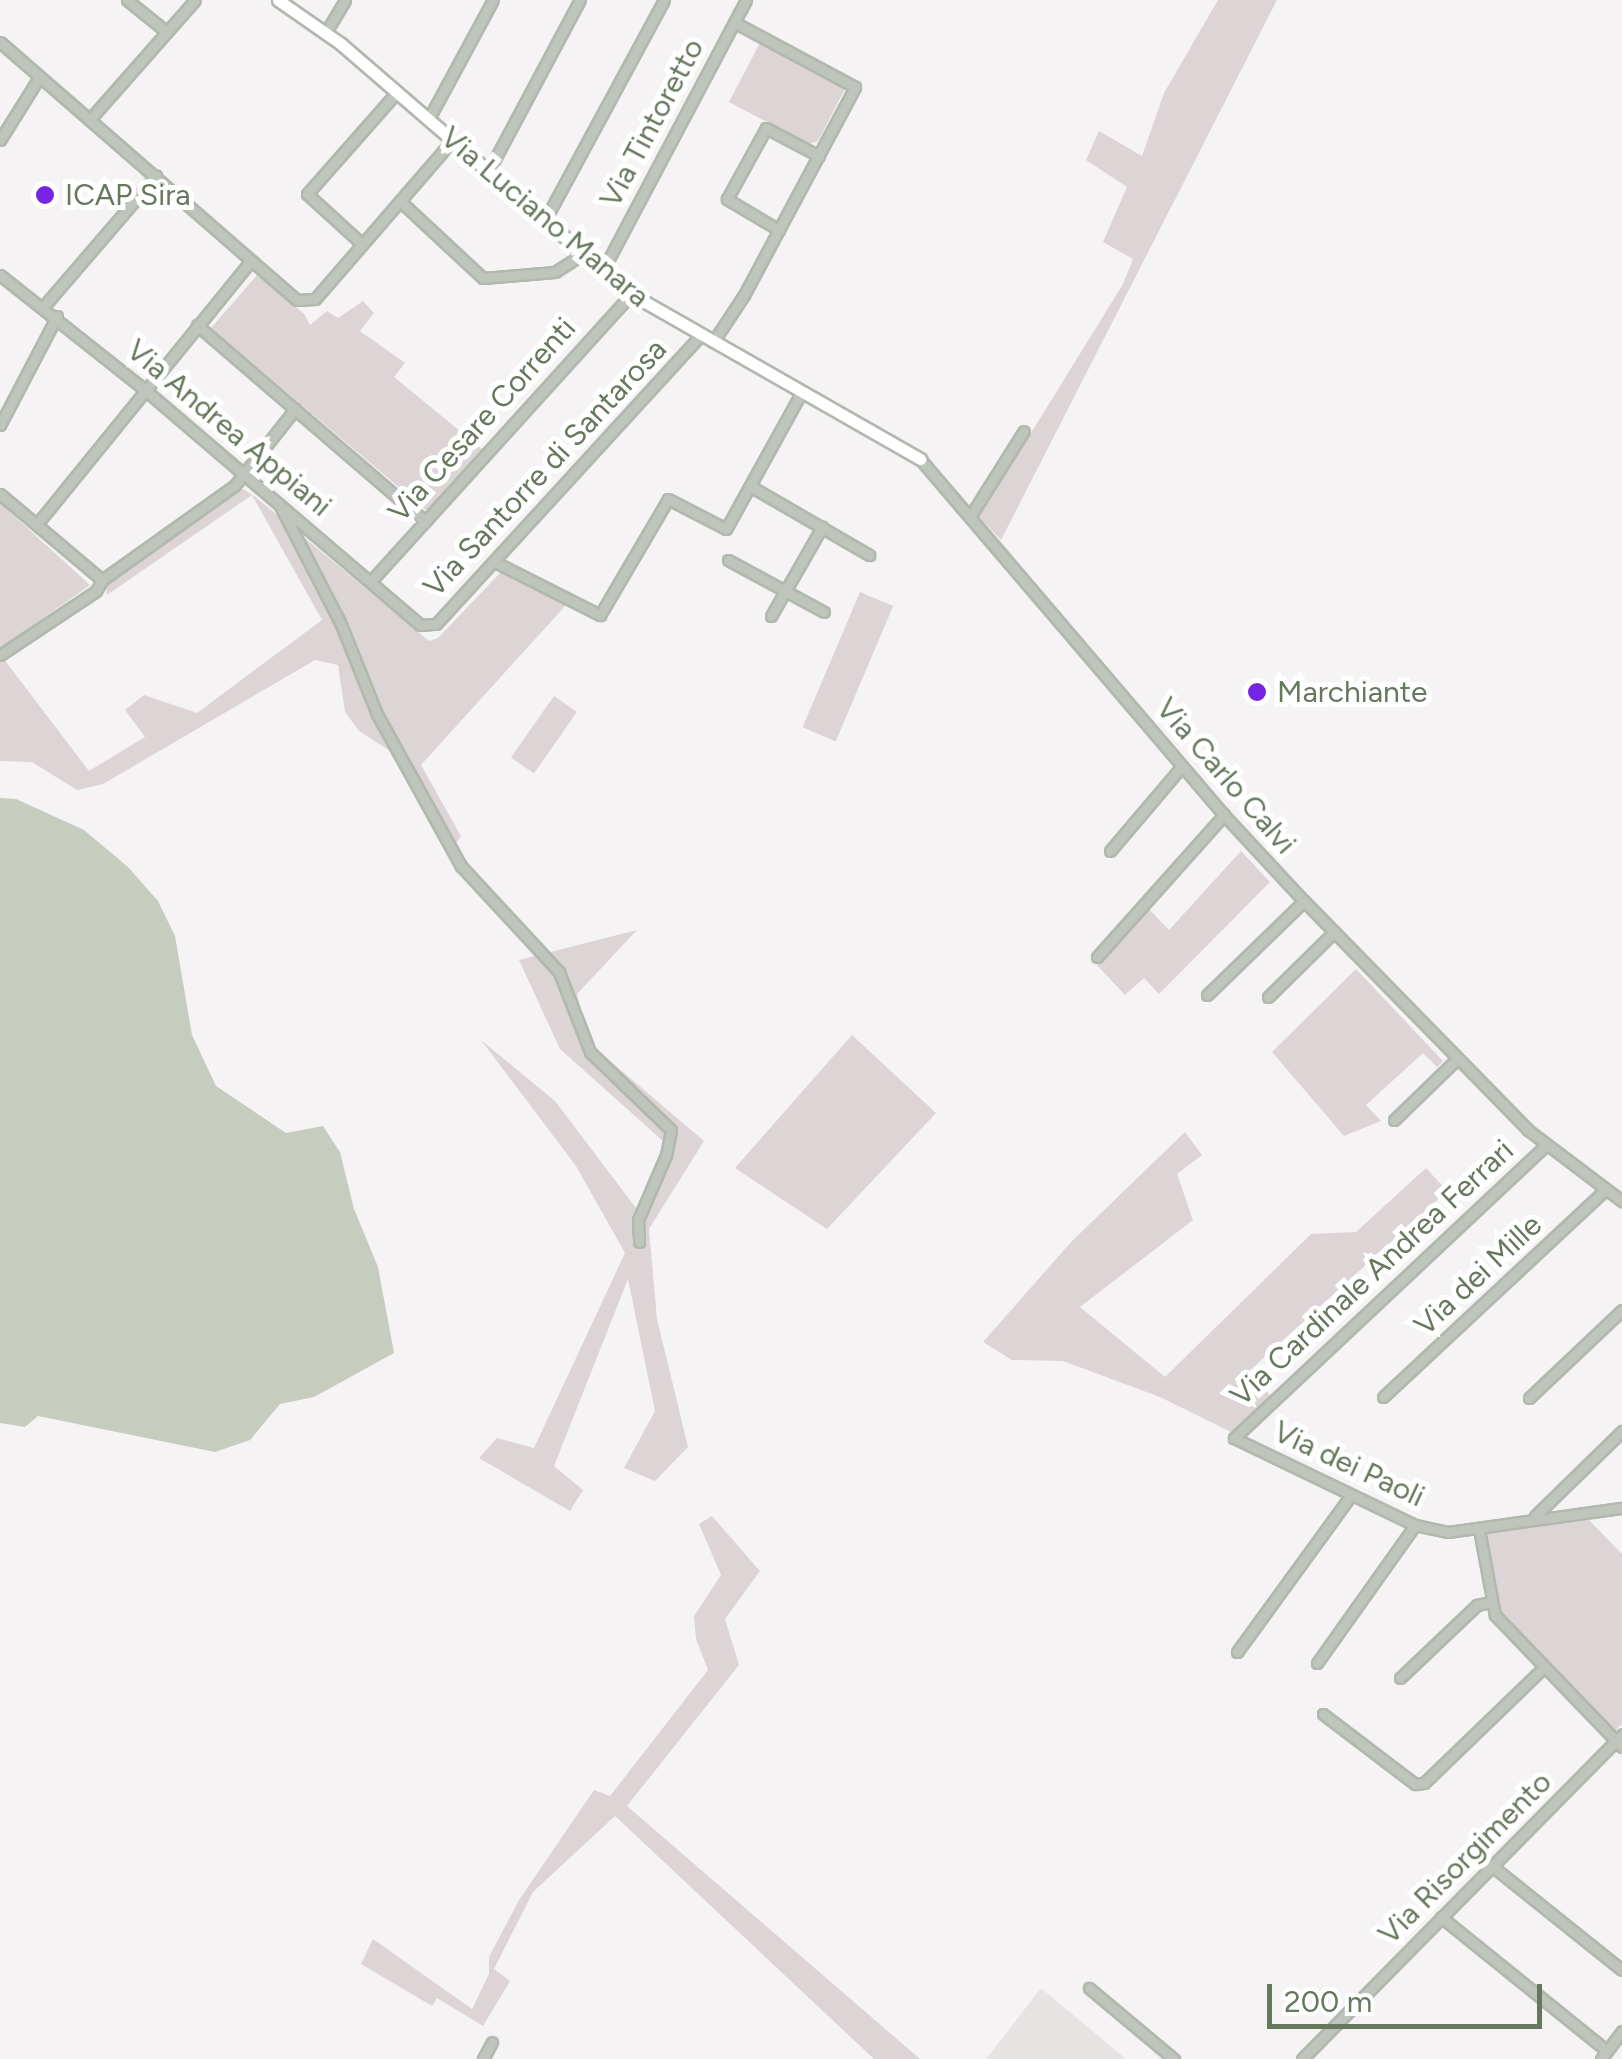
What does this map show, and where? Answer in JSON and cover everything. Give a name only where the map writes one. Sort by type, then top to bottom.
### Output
[{"type":"main road","name":"Via Luciano Manara","points":[[278,0],[326,32],[631,294],[920,459]]},
{"type":"street","points":[[127,0],[167,32]]},
{"type":"street","points":[[90,118],[195,0]]},
{"type":"street","points":[[326,32],[344,0]]},
{"type":"street","points":[[428,120],[493,0]]},
{"type":"street","points":[[488,172],[580,0]]},
{"type":"street","points":[[545,220],[664,0]]},
{"type":"street","name":"Via Tintoretto","points":[[603,270],[746,0]]},
{"type":"street","points":[[713,342],[856,87],[734,22]]},
{"type":"street","points":[[0,42],[297,300],[315,298],[452,141]]},
{"type":"street","points":[[0,140],[40,76]]},
{"type":"street","points":[[362,244],[307,194],[396,92]]},
{"type":"street","points":[[779,230],[727,199],[766,128],[819,156]]},
{"type":"street","points":[[44,306],[156,176]]},
{"type":"street","points":[[400,201],[483,278],[555,272],[583,254]]},
{"type":"street","points":[[37,524],[250,261]]},
{"type":"street","name":"Via Andrea Appiani","points":[[0,275],[57,316],[420,626]]},
{"type":"street","name":"Via Cesare Correnti","points":[[370,581],[631,294]]},
{"type":"street","points":[[0,425],[57,316]]},
{"type":"street","points":[[197,325],[425,521]]},
{"type":"street","name":"Via Santorre di Santarosa","points":[[420,626],[436,624],[701,334]]},
{"type":"street","points":[[495,562],[600,615],[668,499],[726,529],[802,393]]},
{"type":"street","points":[[0,655],[96,591],[102,580],[235,485],[295,409]]},
{"type":"street","points":[[971,516],[1024,431]]},
{"type":"street","name":"Via Luciano Manara","points":[[920,459],[971,516]]},
{"type":"street","points":[[750,486],[869,555]]},
{"type":"street","points":[[0,494],[102,580]]},
{"type":"street","points":[[276,500],[340,622],[395,749],[461,866],[559,972],[590,1052],[671,1130],[666,1155],[638,1220],[639,1242]]},
{"type":"street","name":"Via Carlo Calvi","points":[[971,516],[1224,815],[1304,901],[1545,1146],[1622,1201]]},
{"type":"street","points":[[771,616],[822,528]]},
{"type":"street","points":[[728,560],[824,612]]},
{"type":"street","points":[[1110,851],[1182,766]]},
{"type":"street","points":[[1096,957],[1224,815]]},
{"type":"street","points":[[1207,996],[1304,901]]},
{"type":"street","points":[[1268,998],[1334,932]]},
{"type":"street","points":[[1394,1120],[1456,1058]]},
{"type":"street","name":"Via Cardinale Andrea Ferrari","points":[[1234,1438],[1545,1146]]},
{"type":"street","name":"Via dei Mille","points":[[1384,1397],[1606,1190]]},
{"type":"street","points":[[1528,1398],[1622,1310]]},
{"type":"street","points":[[1535,1516],[1622,1431]]},
{"type":"street","name":"Via dei Paoli","points":[[1234,1438],[1415,1525],[1448,1532],[1535,1516],[1622,1508]]},
{"type":"street","points":[[1238,1652],[1350,1496]]},
{"type":"street","points":[[1316,1663],[1415,1525]]},
{"type":"street","points":[[1479,1529],[1490,1602],[1507,1630],[1620,1741]]},
{"type":"street","points":[[1400,1678],[1476,1605],[1490,1602]]},
{"type":"street","points":[[1324,1714],[1415,1784],[1424,1783],[1543,1668]]},
{"type":"street","name":"Via Risorgimento","points":[[1302,2059],[1620,1741]]},
{"type":"street","points":[[1492,1866],[1622,1970]]},
{"type":"street","points":[[1441,1917],[1604,2055],[1622,2031]]},
{"type":"street","points":[[1089,1988],[1174,2059]]},
{"type":"street","points":[[483,2059],[492,2042]]},
{"type":"shaded area","points":[[1218,0],[1277,0],[1001,540],[979,517],[1123,284],[1133,259],[1103,242],[1127,187],[1086,160],[1099,131],[1142,156],[1164,93]]},
{"type":"shaded area","points":[[761,41],[846,87],[818,141],[809,144],[729,102]]},
{"type":"shaded area","points":[[258,274],[304,314],[310,325],[327,311],[338,318],[363,301],[374,313],[360,331],[405,363],[394,377],[482,449],[427,511],[211,328]]},
{"type":"shaded area","points":[[241,488],[253,495],[429,641],[438,638],[503,570],[567,604],[421,765],[461,836],[452,849],[414,779],[393,753],[359,731],[345,712],[338,665],[315,660],[103,784],[77,790],[32,762],[0,761],[0,654],[89,771],[145,737],[125,710],[144,695],[197,713],[322,620],[252,495],[107,595],[106,584]]},
{"type":"shaded area","points":[[0,503],[90,585],[0,649]]},
{"type":"shaded area","points":[[860,592],[893,606],[836,741],[803,727]]},
{"type":"shaded area","points":[[554,696],[577,712],[534,773],[511,757]]},
{"type":"shaded area","points":[[0,798],[16,799],[84,830],[128,867],[158,901],[175,936],[192,1035],[216,1086],[286,1133],[323,1126],[340,1152],[354,1209],[378,1267],[394,1353],[314,1397],[280,1404],[250,1440],[215,1452],[38,1416],[25,1427],[0,1423]]},
{"type":"shaded area","points":[[1241,851],[1270,882],[1159,994],[1144,978],[1125,995],[1095,963],[1146,906],[1169,930]]},
{"type":"shaded area","points":[[637,930],[577,994],[585,1029],[596,1049],[704,1141],[649,1229],[657,1319],[688,1447],[655,1481],[624,1468],[655,1411],[628,1279],[554,1466],[583,1490],[570,1511],[479,1458],[497,1438],[534,1448],[625,1253],[576,1166],[481,1040],[555,1101],[639,1212],[664,1142],[560,1049],[519,960]]},
{"type":"shaded area","points":[[1356,969],[1443,1061],[1437,1067],[1423,1053],[1366,1105],[1381,1121],[1344,1136],[1272,1052]]},
{"type":"shaded area","points":[[852,1035],[936,1113],[827,1229],[735,1168]]},
{"type":"shaded area","points":[[1185,1132],[1202,1155],[1177,1174],[1193,1220],[1080,1307],[1165,1377],[1311,1234],[1356,1232],[1426,1168],[1447,1191],[1247,1373],[1271,1396],[1233,1433],[1160,1397],[1063,1361],[1012,1360],[983,1342],[1071,1242]]},
{"type":"shaded area","points":[[712,1516],[760,1571],[725,1619],[739,1665],[627,1806],[920,2059],[874,2059],[615,1816],[533,1892],[494,1969],[510,1981],[483,2026],[437,1998],[432,2006],[361,1964],[373,1939],[472,2009],[489,1974],[489,1957],[519,1900],[594,1790],[610,1796],[708,1670],[696,1639],[694,1616],[721,1575],[699,1524]]},
{"type":"shaded area","points":[[1588,1519],[1622,1554],[1622,1724],[1615,1731],[1501,1613],[1486,1534],[1535,1523]]},
{"type":"shaded area","points":[[1041,1988],[1126,2059],[986,2059]]},
{"type":"place","name":"ICAP Sira","points":[[45,195]]},
{"type":"place","name":"Marchiante","points":[[1257,692]]}]
